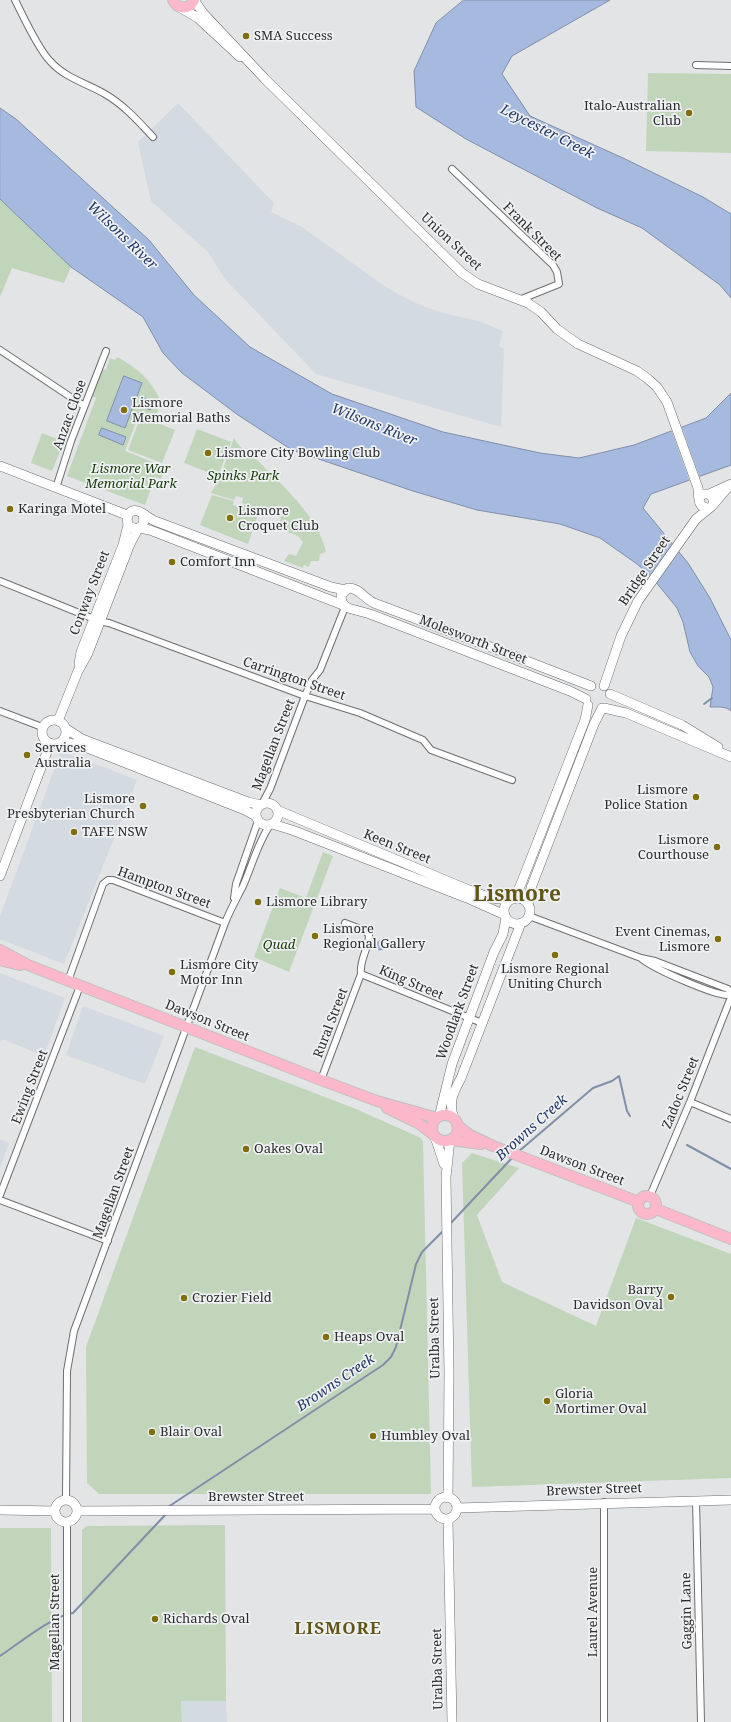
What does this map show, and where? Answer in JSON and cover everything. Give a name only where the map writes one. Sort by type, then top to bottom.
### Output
[{"type":"main road","points":[[173,0],[176,5],[181,8],[189,6],[194,0]]},
{"type":"main road","name":"Dawson Street","points":[[0,950],[28,965],[321,1080],[377,1101],[438,1117]]},
{"type":"main road","name":"Dawson Street","points":[[0,960],[14,964],[28,965]]},
{"type":"main road","name":"Dawson Street","points":[[377,1101],[418,1123],[434,1136]]},
{"type":"main road","points":[[448,1116],[456,1122],[457,1132],[451,1140],[444,1141],[434,1136],[432,1128],[438,1117],[448,1116]]},
{"type":"main road","name":"Dawson Street","points":[[456,1122],[470,1135],[493,1146],[639,1202]]},
{"type":"main road","name":"Dawson Street","points":[[451,1140],[493,1146]]},
{"type":"main road","points":[[650,1196],[655,1200],[656,1209],[649,1214],[644,1213],[639,1208],[639,1202],[642,1198],[650,1196]]},
{"type":"main road","points":[[656,1209],[731,1239]]},
{"type":"street","points":[[15,0],[48,60],[66,75],[104,94],[118,103],[153,137]]},
{"type":"street","name":"Union Street","points":[[194,0],[203,13],[265,79],[462,273],[478,284],[535,308],[557,329],[578,344],[637,371],[657,387],[667,402],[704,499]]},
{"type":"street","name":"Union Street","points":[[181,8],[198,18],[229,48],[265,79]]},
{"type":"street","points":[[696,65],[731,66]]},
{"type":"street","name":"Frank Street","points":[[452,169],[553,265],[557,272],[558,284],[519,300]]},
{"type":"street","points":[[0,350],[84,406]]},
{"type":"street","name":"Anzac Close","points":[[56,488],[84,406],[106,351]]},
{"type":"street","points":[[0,466],[56,488],[127,520],[132,528],[139,528],[144,521],[143,515]]},
{"type":"street","points":[[704,499],[730,484]]},
{"type":"street","name":"Bridge Street","points":[[604,686],[615,654],[635,606],[696,519],[704,499]]},
{"type":"street","points":[[127,520],[135,511],[155,521],[331,587],[345,590],[355,589],[360,595],[359,604],[346,607],[341,598],[345,590]]},
{"type":"street","name":"Conway Street","points":[[58,721],[78,671],[88,653],[97,620],[123,545],[127,520]]},
{"type":"street","name":"Conway Street","points":[[78,671],[81,652],[139,528]]},
{"type":"street","name":"Molesworth Street","points":[[139,528],[157,533],[346,607],[563,688],[587,702]]},
{"type":"street","name":"Carrington Street","points":[[0,581],[97,620],[305,696],[360,714],[423,740],[431,750],[512,780]]},
{"type":"street","name":"Molesworth Street","points":[[360,595],[379,605],[591,686]]},
{"type":"street","name":"Magellan Street","points":[[262,804],[270,788],[305,696],[312,680],[320,670],[346,607]]},
{"type":"street","points":[[610,694],[609,702],[603,708],[531,888],[528,904],[529,916],[521,924],[513,923],[505,917],[505,907],[512,900],[522,884],[585,720],[587,702],[586,692],[591,686],[596,684],[604,686],[610,694],[682,725],[731,757]]},
{"type":"street","points":[[587,702],[596,709],[603,708],[623,711],[731,757]]},
{"type":"street","points":[[0,711],[42,727]]},
{"type":"street","points":[[42,727],[47,722],[58,721],[65,728],[82,739],[240,799],[273,805],[278,810],[277,820],[271,825],[264,825],[245,810],[80,745],[61,742],[50,744]]},
{"type":"street","points":[[42,727],[44,739],[50,744]]},
{"type":"street","points":[[61,742],[65,736],[65,728]]},
{"type":"street","points":[[0,876],[50,744]]},
{"type":"street","points":[[257,818],[256,811],[262,804]]},
{"type":"street","name":"Keen Street","points":[[278,810],[469,890],[491,898],[512,900]]},
{"type":"street","name":"Magellan Street","points":[[233,903],[236,884],[257,818]]},
{"type":"street","name":"Magellan Street","points":[[66,1500],[66,1371],[74,1331],[225,923],[233,903],[243,887],[260,842],[271,825]]},
{"type":"street","name":"Keen Street","points":[[271,825],[292,830],[482,904],[505,917]]},
{"type":"street","name":"Hampton Street","points":[[68,981],[104,884],[108,880],[113,880],[225,923]]},
{"type":"street","points":[[512,900],[522,899],[528,904]]},
{"type":"street","points":[[529,916],[728,989],[731,995]]},
{"type":"street","name":"Woodlark Street","points":[[438,1117],[452,1064],[503,934],[505,917]]},
{"type":"street","name":"King Street","points":[[345,923],[366,931],[369,935],[360,967],[361,974],[482,1023]]},
{"type":"street","name":"Woodlark Street","points":[[456,1122],[451,1106],[452,1093],[461,1078],[521,924]]},
{"type":"street","name":"Rural Street","points":[[321,1080],[361,974]]},
{"type":"street","name":"Ewing Street","points":[[0,1195],[80,986]]},
{"type":"street","name":"Zadoc Street","points":[[650,1196],[690,1102],[731,995]]},
{"type":"street","points":[[690,1102],[731,1119]]},
{"type":"street","name":"Uralba Street","points":[[434,1136],[442,1152],[446,1177]]},
{"type":"street","name":"Uralba Street","points":[[448,1498],[446,1177],[451,1140]]},
{"type":"street","points":[[0,1200],[108,1241]]},
{"type":"street","points":[[448,1498],[454,1501],[457,1508],[454,1517],[448,1519],[438,1516],[435,1509],[439,1500],[448,1498]]},
{"type":"street","points":[[66,1500],[74,1503],[77,1511],[73,1519],[67,1522],[60,1520],[55,1512],[58,1503],[66,1500]]},
{"type":"street","name":"Gaggin Lane","points":[[696,1500],[701,1722]]},
{"type":"street","name":"Brewster Street","points":[[457,1508],[604,1502],[731,1500]]},
{"type":"street","name":"Laurel Avenue","points":[[604,1502],[604,1722]]},
{"type":"street","name":"Brewster Street","points":[[77,1511],[435,1509]]},
{"type":"street","points":[[0,1510],[55,1512]]},
{"type":"street","name":"Uralba Street","points":[[448,1519],[452,1722]]},
{"type":"street","name":"Magellan Street","points":[[67,1522],[67,1722]]},
{"type":"shaded area","points":[[178,103],[274,203],[271,212],[302,227],[386,287],[400,295],[420,305],[443,313],[478,321],[503,331],[499,346],[504,349],[501,427],[316,374],[225,279],[208,252],[151,201],[138,142]]},
{"type":"shaded area","name":"TAFE NSW","points":[[61,751],[137,780],[64,964],[0,939],[0,916]]},
{"type":"shaded area","points":[[0,973],[65,998],[44,1056],[2,1039],[0,1043]]},
{"type":"shaded area","points":[[83,1006],[164,1036],[145,1084],[66,1055]]},
{"type":"shaded area","points":[[0,1139],[9,1143],[0,1167]]},
{"type":"shaded area","points":[[181,1701],[226,1701],[227,1722],[182,1722]]},
{"type":"green space","name":"Italo-Australian Club","points":[[648,73],[731,74],[731,153],[646,151]]},
{"type":"green space","points":[[0,199],[71,267],[64,283],[12,268],[0,297]]},
{"type":"green space","name":"Lismore War Memorial Park","points":[[117,357],[137,369],[142,374],[152,386],[160,400],[155,418],[142,413],[138,417],[125,451],[165,467],[161,479],[155,477],[145,505],[67,476],[96,398],[92,396],[102,369],[106,370],[110,358],[115,360]]},
{"type":"green space","points":[[141,416],[175,430],[162,463],[128,450]]},
{"type":"green space","name":"Lismore City Bowling Club","points":[[197,429],[231,442],[218,476],[184,463]]},
{"type":"green space","points":[[42,433],[64,442],[52,471],[31,463]]},
{"type":"green space","name":"Spinks Park","points":[[234,438],[241,447],[256,459],[287,490],[316,526],[326,552],[320,554],[319,561],[311,561],[309,567],[304,565],[303,568],[284,561],[289,554],[296,556],[303,542],[298,536],[277,528],[281,518],[242,503],[243,498],[236,496],[234,500],[211,493],[220,478]]},
{"type":"green space","name":"Lismore Croquet Club","points":[[212,495],[234,501],[233,505],[241,507],[242,504],[259,511],[248,544],[200,525]]},
{"type":"green space","name":"Quad","points":[[323,852],[333,856],[289,972],[254,957],[280,888],[306,898]]},
{"type":"green space","points":[[195,1047],[356,1109],[421,1138],[423,1142],[431,1494],[99,1494],[87,1483],[86,1347]]},
{"type":"green space","points":[[472,1153],[519,1168],[477,1215],[502,1282],[596,1326],[636,1218],[731,1254],[731,1478],[472,1487],[462,1163]]},
{"type":"green space","points":[[225,1525],[226,1701],[181,1701],[182,1722],[82,1722],[82,1530],[87,1526]]},
{"type":"green space","points":[[0,1528],[51,1528],[52,1722],[0,1722]]},
{"type":"water","name":"Leycester Creek","points":[[464,0],[610,0],[512,56],[502,74],[530,116],[623,158],[703,197],[731,214],[731,298],[720,285],[642,228],[597,208],[466,139],[416,107],[414,71],[436,23]]},
{"type":"water","name":"Wilsons River","points":[[0,108],[16,119],[149,240],[194,295],[250,347],[332,394],[443,432],[540,453],[579,458],[634,445],[706,418],[731,393],[731,465],[651,494],[643,508],[688,563],[710,598],[731,640],[731,711],[724,708],[710,707],[713,687],[709,677],[698,666],[690,652],[683,622],[677,608],[651,576],[637,564],[600,538],[560,524],[477,510],[413,491],[292,450],[238,415],[182,373],[163,353],[143,317],[71,267],[0,199]]},
{"type":"water","name":"Lismore Memorial Baths","points":[[124,376],[142,383],[125,428],[107,421]]},
{"type":"water","name":"Lismore Memorial Baths","points":[[145,398],[154,402],[150,410],[141,406]]},
{"type":"water","name":"Lismore Memorial Baths","points":[[102,428],[126,437],[123,445],[99,435]]},
{"type":"water","points":[[384,938],[383,949],[379,950],[376,944]]},
{"type":"pier","points":[[681,425],[700,478],[690,482],[671,429]]},
{"type":"waterway","name":"Browns Creek","points":[[704,704],[712,698]]},
{"type":"waterway","name":"Browns Creek","points":[[518,1152],[593,1088],[612,1081],[619,1076],[627,1111],[630,1116]]},
{"type":"waterway","points":[[687,1145],[731,1169]]},
{"type":"waterway","name":"Browns Creek","points":[[449,1225],[512,1158]]},
{"type":"waterway","name":"Browns Creek","points":[[168,1507],[383,1365],[391,1357],[396,1347],[416,1264],[422,1252],[444,1230]]},
{"type":"waterway","name":"Browns Creek","points":[[0,1656],[46,1624],[73,1613],[167,1513]]},
{"type":"place","name":"SMA Success","points":[[246,36]]},
{"type":"place","name":"Italo-Australian Club","points":[[689,113]]},
{"type":"place","name":"Lismore Memorial Baths","points":[[124,410]]},
{"type":"place","name":"Lismore City Bowling Club","points":[[208,453]]},
{"type":"place","name":"Karinga Motel","points":[[10,509]]},
{"type":"place","name":"Lismore Croquet Club","points":[[230,518]]},
{"type":"place","name":"Comfort Inn","points":[[172,562]]},
{"type":"place","name":"Services Australia","points":[[27,755]]},
{"type":"place","name":"Lismore Police Station","points":[[696,797]]},
{"type":"place","name":"Lismore Presbyterian Church","points":[[143,806]]},
{"type":"place","name":"TAFE NSW","points":[[74,832]]},
{"type":"place","name":"Lismore Courthouse","points":[[717,847]]},
{"type":"place","name":"Lismore Library","points":[[258,902]]},
{"type":"place","name":"Lismore Regional Gallery","points":[[315,936]]},
{"type":"place","name":"Event Cinemas, Lismore","points":[[718,939]]},
{"type":"place","name":"Lismore Regional Uniting Church","points":[[555,955]]},
{"type":"place","name":"Lismore City Motor Inn","points":[[172,972]]},
{"type":"place","name":"Oakes Oval","points":[[246,1149]]},
{"type":"place","name":"Barry Davidson Oval","points":[[671,1297]]},
{"type":"place","name":"Crozier Field","points":[[184,1298]]},
{"type":"place","name":"Heaps Oval","points":[[326,1337]]},
{"type":"place","name":"Gloria Mortimer Oval","points":[[547,1401]]},
{"type":"place","name":"Blair Oval","points":[[152,1432]]},
{"type":"place","name":"Humbley Oval","points":[[373,1436]]},
{"type":"place","name":"Richards Oval","points":[[155,1619]]},
{"type":"district","name":"Lismore","points":[[517,895]]},
{"type":"district","name":"LISMORE","points":[[338,1629]]}]
